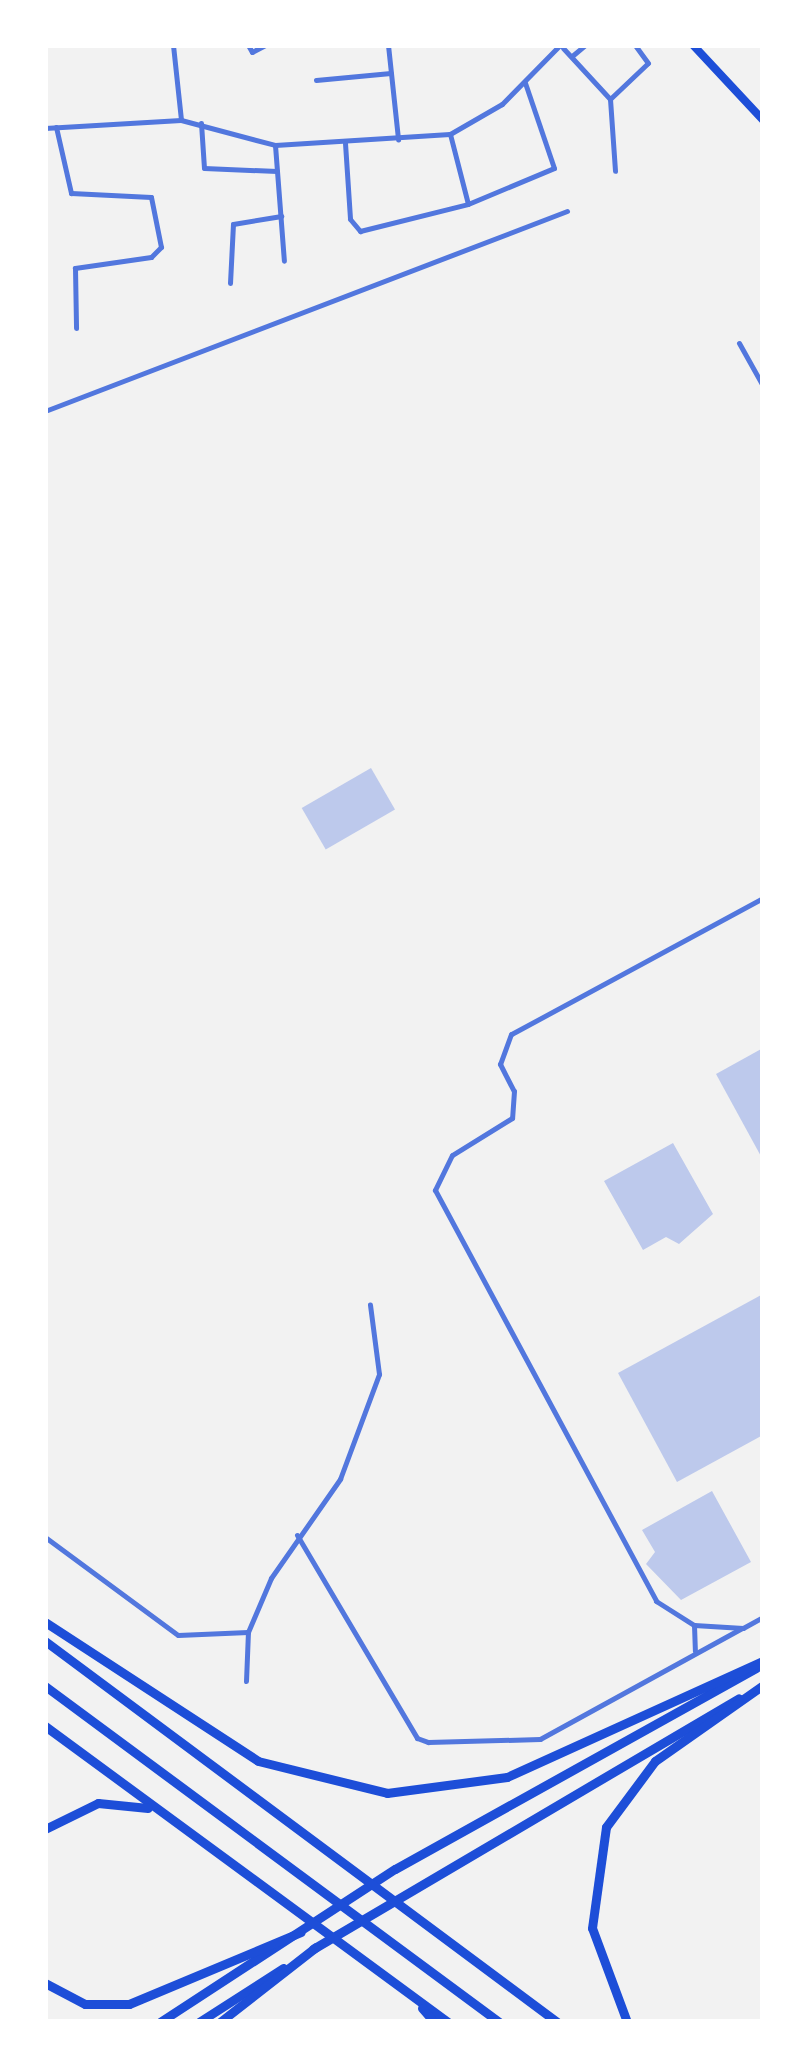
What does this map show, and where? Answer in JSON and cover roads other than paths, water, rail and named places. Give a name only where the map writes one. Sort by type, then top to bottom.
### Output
[{"type":"highway","points":[[45,1622],[258,1761],[387,1793],[507,1777],[763,1663]]},
{"type":"highway","points":[[45,1641],[557,2022]]},
{"type":"highway","points":[[160,2022],[395,1869],[763,1663]]},
{"type":"highway","points":[[199,2022],[316,1947],[763,1684]]},
{"type":"highway","points":[[627,2022],[592,1928],[606,1827],[656,1761],[763,1684]]},
{"type":"highway","points":[[45,1686],[498,2022]]},
{"type":"highway","points":[[45,1726],[362,1963],[448,2022]]},
{"type":"highway","points":[[45,1829],[112,1800],[144,1805],[184,1830]]},
{"type":"highway","points":[[45,1983],[85,2004],[129,2004],[300,1932]]},
{"type":"highway","points":[[220,2022],[316,1947]]},
{"type":"highway","points":[[414,1998],[434,2022]]},
{"type":"main road","points":[[693,45],[763,120]]},
{"type":"street","points":[[172,45],[181,120]]},
{"type":"street","points":[[248,45],[252,52],[265,45]]},
{"type":"street","points":[[388,45],[398,139]]},
{"type":"street","points":[[572,56],[585,45]]},
{"type":"street","points":[[610,99],[648,63],[635,45]]},
{"type":"street","points":[[45,128],[181,120],[276,144],[450,134],[525,82],[561,46],[610,99],[615,172]]},
{"type":"street","points":[[316,80],[392,74]]},
{"type":"street","points":[[345,143],[350,219],[360,231],[468,204],[554,168],[525,82]]},
{"type":"street","points":[[201,123],[204,168],[277,171]]},
{"type":"street","points":[[56,126],[71,193],[151,197],[161,247],[150,257],[75,268],[76,328]]},
{"type":"street","points":[[450,134],[468,204]]},
{"type":"street","points":[[276,144],[284,261]]},
{"type":"street","points":[[45,411],[567,210]]},
{"type":"street","points":[[230,283],[233,224],[281,216]]},
{"type":"street","points":[[739,343],[763,386]]},
{"type":"street","points":[[743,1628],[694,1624],[656,1601],[436,1179],[452,1154],[512,1118],[514,1091],[500,1064],[511,1034],[763,898]]},
{"type":"street","points":[[246,1681],[248,1632],[297,1535],[340,1480],[379,1374],[370,1305]]},
{"type":"street","points":[[297,1535],[417,1738],[428,1742],[540,1738],[763,1617]]},
{"type":"street","points":[[45,1537],[178,1635],[248,1632]]},
{"type":"street","points":[[694,1624],[695,1653]]}]
